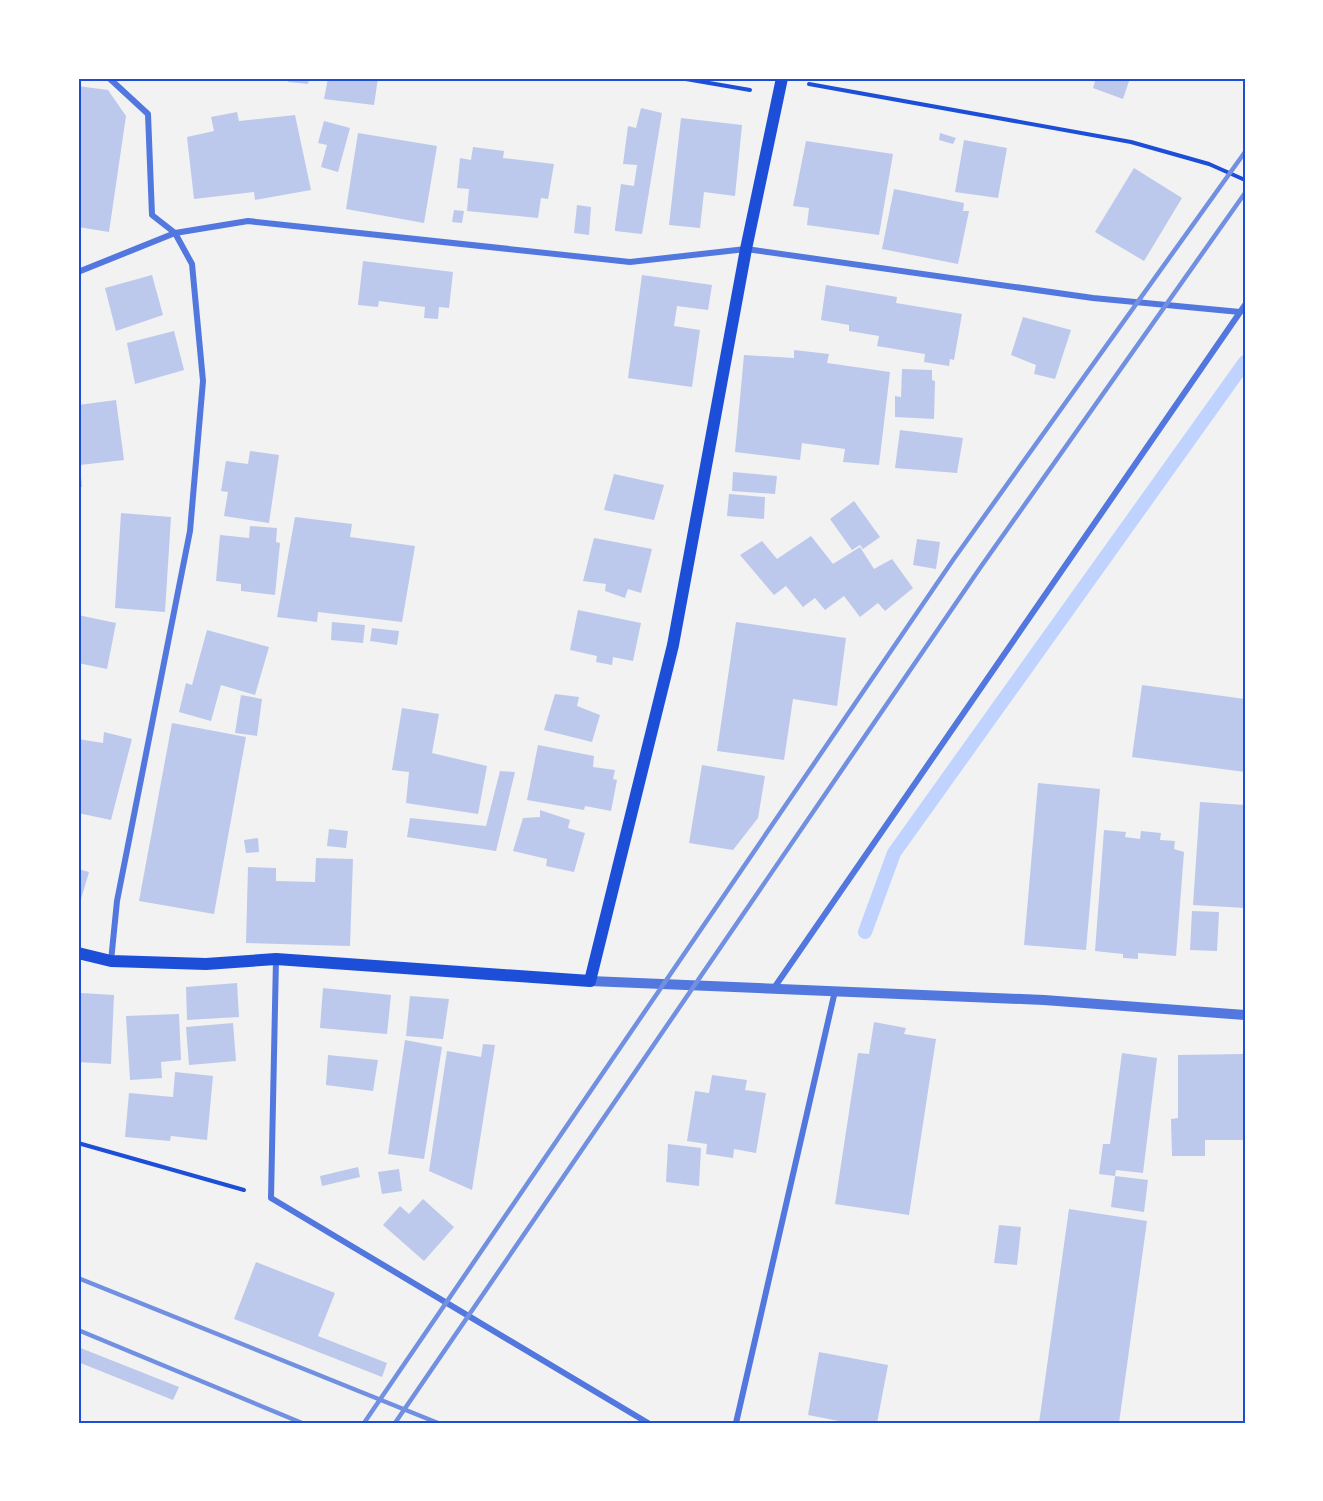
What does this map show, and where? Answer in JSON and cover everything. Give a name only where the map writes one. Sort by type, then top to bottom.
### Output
[{"type":"main road","points":[[78,953],[111,961],[206,964],[276,959],[591,981],[673,645],[746,249],[782,79]]},
{"type":"street","points":[[109,78],[148,114],[152,215],[175,233],[192,264],[202,393],[190,531],[117,901],[111,961]]},
{"type":"street","points":[[78,272],[175,233],[248,221],[630,262],[746,249],[1093,298],[1240,312]]},
{"type":"street","points":[[774,988],[1245,305]]},
{"type":"street","points":[[276,959],[271,1198],[648,1423]]},
{"type":"street","points":[[591,981],[1044,1000],[1245,1015]]},
{"type":"street","points":[[736,1423],[835,990]]},
{"type":"path","points":[[680,78],[778,95]]},
{"type":"path","points":[[782,79],[1131,142],[1209,164],[1245,180]]},
{"type":"path","points":[[78,1143],[271,1198]]},
{"type":"building","points":[[289,78],[309,78],[308,84],[288,82]]},
{"type":"building","points":[[328,78],[378,78],[374,105],[324,99]]},
{"type":"building","points":[[1096,78],[1130,78],[1123,99],[1093,88]]},
{"type":"building","points":[[78,86],[108,90],[126,116],[109,232],[78,227]]},
{"type":"building","points":[[641,108],[662,113],[642,234],[615,231],[621,184],[634,186],[637,165],[623,164],[628,126],[636,128]]},
{"type":"building","points":[[237,112],[239,121],[295,115],[311,190],[255,200],[254,192],[194,199],[187,137],[214,131],[211,117]]},
{"type":"building","points":[[681,118],[742,125],[735,196],[704,192],[700,228],[669,225]]},
{"type":"building","points":[[324,121],[350,128],[338,172],[321,167],[327,145],[318,143]]},
{"type":"building","points":[[358,133],[437,146],[424,223],[346,209]]},
{"type":"building","points":[[940,133],[956,138],[953,144],[939,140]]},
{"type":"building","points":[[964,140],[1007,148],[998,198],[955,192]]},
{"type":"building","points":[[806,141],[893,154],[879,235],[807,225],[809,208],[793,206]]},
{"type":"building","points":[[473,147],[504,151],[503,158],[554,164],[548,199],[541,198],[538,218],[467,211],[469,189],[457,188],[460,158],[471,160]]},
{"type":"building","points":[[1134,168],[1182,198],[1144,261],[1095,232]]},
{"type":"building","points":[[894,189],[964,203],[963,211],[969,211],[958,264],[882,249]]},
{"type":"building","points":[[577,205],[591,207],[589,235],[574,233]]},
{"type":"building","points":[[454,210],[464,211],[462,223],[452,222]]},
{"type":"building","points":[[363,261],[453,272],[449,308],[439,307],[438,319],[424,318],[425,307],[379,301],[378,307],[358,305]]},
{"type":"building","points":[[152,275],[163,315],[116,331],[105,288]]},
{"type":"building","points":[[642,275],[712,285],[708,310],[677,306],[674,326],[700,330],[692,387],[628,378]]},
{"type":"building","points":[[826,285],[897,297],[896,303],[962,314],[954,360],[950,359],[949,366],[924,362],[925,354],[877,346],[879,336],[849,331],[849,325],[821,320]]},
{"type":"building","points":[[1023,317],[1071,330],[1055,379],[1034,374],[1036,365],[1011,355]]},
{"type":"building","points":[[174,331],[184,370],[135,384],[127,343]]},
{"type":"building","points":[[794,350],[829,354],[827,363],[890,372],[879,465],[843,462],[845,449],[802,443],[800,460],[735,452],[744,355],[794,358]]},
{"type":"building","points":[[902,369],[932,370],[932,380],[935,381],[934,419],[895,417],[895,396],[901,397]]},
{"type":"building","points":[[116,400],[124,460],[80,465],[82,487],[78,487],[78,405]]},
{"type":"building","points":[[900,430],[963,438],[957,473],[895,468]]},
{"type":"building","points":[[250,451],[279,455],[269,523],[224,516],[228,492],[221,491],[226,461],[248,464]]},
{"type":"building","points":[[733,472],[777,476],[775,494],[732,491]]},
{"type":"building","points":[[614,474],[664,485],[654,520],[604,510]]},
{"type":"building","points":[[729,494],[765,497],[764,519],[727,516]]},
{"type":"building","points":[[854,501],[880,537],[863,549],[860,545],[852,550],[830,519]]},
{"type":"building","points":[[121,513],[171,517],[165,612],[115,608]]},
{"type":"building","points":[[295,517],[352,524],[350,537],[415,546],[402,622],[318,612],[317,622],[277,617]]},
{"type":"building","points":[[250,526],[277,528],[276,542],[280,543],[275,595],[241,591],[241,584],[216,581],[220,535],[249,538]]},
{"type":"building","points":[[811,536],[833,564],[860,547],[874,569],[892,559],[913,588],[885,611],[878,603],[860,617],[844,596],[825,610],[815,598],[803,607],[786,586],[774,595],[740,555],[762,541],[777,559]]},
{"type":"building","points":[[594,538],[652,549],[641,593],[628,589],[625,598],[605,591],[606,584],[583,581]]},
{"type":"building","points":[[917,539],[940,542],[936,569],[913,565]]},
{"type":"building","points":[[578,610],[641,623],[633,661],[613,657],[612,665],[596,662],[597,656],[570,650]]},
{"type":"building","points":[[78,615],[116,623],[107,669],[78,663]]},
{"type":"building","points":[[332,622],[365,625],[363,643],[331,640]]},
{"type":"building","points":[[736,622],[846,638],[837,706],[793,699],[784,760],[717,751]]},
{"type":"building","points":[[372,628],[399,631],[397,645],[370,641]]},
{"type":"building","points":[[207,630],[269,647],[255,695],[221,685],[211,721],[179,712],[186,683],[192,685]]},
{"type":"building","points":[[1142,685],[1245,699],[1245,772],[1132,757]]},
{"type":"building","points":[[555,694],[579,697],[577,706],[600,715],[592,742],[544,730]]},
{"type":"building","points":[[241,695],[262,699],[257,736],[235,733]]},
{"type":"building","points":[[402,708],[439,714],[432,753],[487,766],[478,814],[406,803],[409,772],[392,770]]},
{"type":"building","points":[[172,723],[246,737],[214,914],[139,901]]},
{"type":"building","points":[[104,732],[132,739],[111,820],[78,813],[78,739],[103,743]]},
{"type":"building","points":[[538,745],[594,756],[593,767],[615,770],[613,779],[617,780],[611,811],[585,806],[584,810],[527,800]]},
{"type":"building","points":[[702,765],[765,776],[758,818],[733,850],[689,843]]},
{"type":"building","points":[[500,771],[515,772],[496,851],[407,837],[410,818],[486,826]]},
{"type":"building","points":[[1038,783],[1100,789],[1086,950],[1024,945]]},
{"type":"building","points":[[1200,802],[1245,805],[1245,908],[1193,905]]},
{"type":"building","points":[[540,810],[570,820],[568,828],[585,833],[574,872],[546,866],[547,859],[513,851],[523,818],[540,817]]},
{"type":"building","points":[[329,829],[348,831],[346,848],[327,846]]},
{"type":"building","points":[[1104,830],[1126,832],[1125,837],[1140,839],[1141,831],[1161,833],[1160,840],[1175,841],[1174,849],[1184,852],[1176,956],[1138,953],[1138,959],[1123,958],[1123,954],[1095,951]]},
{"type":"building","points":[[258,838],[259,852],[246,853],[244,840]]},
{"type":"building","points":[[316,858],[353,859],[350,946],[246,943],[248,867],[276,868],[276,881],[315,882]]},
{"type":"building","points":[[78,869],[89,872],[79,906],[78,906]]},
{"type":"building","points":[[1192,911],[1219,912],[1217,951],[1190,950]]},
{"type":"building","points":[[237,983],[239,1017],[187,1020],[186,987]]},
{"type":"building","points":[[323,988],[391,995],[387,1034],[320,1028]]},
{"type":"building","points":[[81,993],[114,995],[111,1064],[78,1062]]},
{"type":"building","points":[[410,996],[449,999],[443,1039],[406,1036]]},
{"type":"building","points":[[179,1014],[181,1060],[161,1062],[162,1078],[130,1080],[126,1016]]},
{"type":"building","points":[[874,1022],[906,1028],[904,1034],[936,1039],[909,1215],[835,1204],[858,1053],[869,1054]]},
{"type":"building","points":[[233,1023],[236,1061],[189,1065],[186,1027]]},
{"type":"building","points":[[405,1040],[442,1047],[424,1159],[388,1154]]},
{"type":"building","points":[[483,1044],[495,1045],[472,1190],[429,1171],[447,1051],[481,1057]]},
{"type":"building","points":[[1122,1053],[1157,1058],[1143,1173],[1116,1170],[1115,1176],[1099,1174],[1103,1144],[1110,1144]]},
{"type":"building","points":[[1245,1054],[1245,1140],[1205,1140],[1205,1156],[1172,1156],[1171,1119],[1178,1118],[1178,1055]]},
{"type":"building","points":[[328,1055],[378,1060],[373,1091],[326,1085]]},
{"type":"building","points":[[175,1072],[213,1076],[207,1140],[171,1136],[170,1141],[125,1137],[129,1093],[173,1097]]},
{"type":"building","points":[[712,1075],[747,1080],[745,1090],[766,1093],[756,1153],[734,1149],[733,1158],[706,1154],[707,1144],[687,1141],[695,1091],[709,1093]]},
{"type":"building","points":[[668,1144],[701,1148],[699,1186],[666,1182]]},
{"type":"building","points":[[358,1167],[360,1177],[322,1186],[320,1176]]},
{"type":"building","points":[[399,1169],[402,1191],[382,1194],[378,1172]]},
{"type":"building","points":[[1115,1176],[1148,1180],[1144,1212],[1111,1207]]},
{"type":"building","points":[[423,1199],[454,1227],[424,1261],[383,1225],[400,1206],[409,1214]]},
{"type":"building","points":[[1069,1209],[1147,1221],[1119,1423],[1039,1423]]},
{"type":"building","points":[[999,1225],[1021,1227],[1017,1265],[994,1263]]},
{"type":"building","points":[[256,1262],[335,1293],[318,1336],[387,1363],[382,1377],[234,1319]]},
{"type":"building","points":[[78,1347],[179,1387],[173,1400],[78,1362]]},
{"type":"building","points":[[819,1352],[888,1365],[877,1423],[849,1423],[808,1415]]},
{"type":"waterway","points":[[865,932],[894,853],[1245,362]]},
{"type":"railway","points":[[364,1423],[953,560],[1245,152]]},
{"type":"railway","points":[[395,1423],[980,568],[1245,193]]},
{"type":"railway","points":[[78,1278],[438,1423]]},
{"type":"railway","points":[[78,1330],[302,1423]]}]
